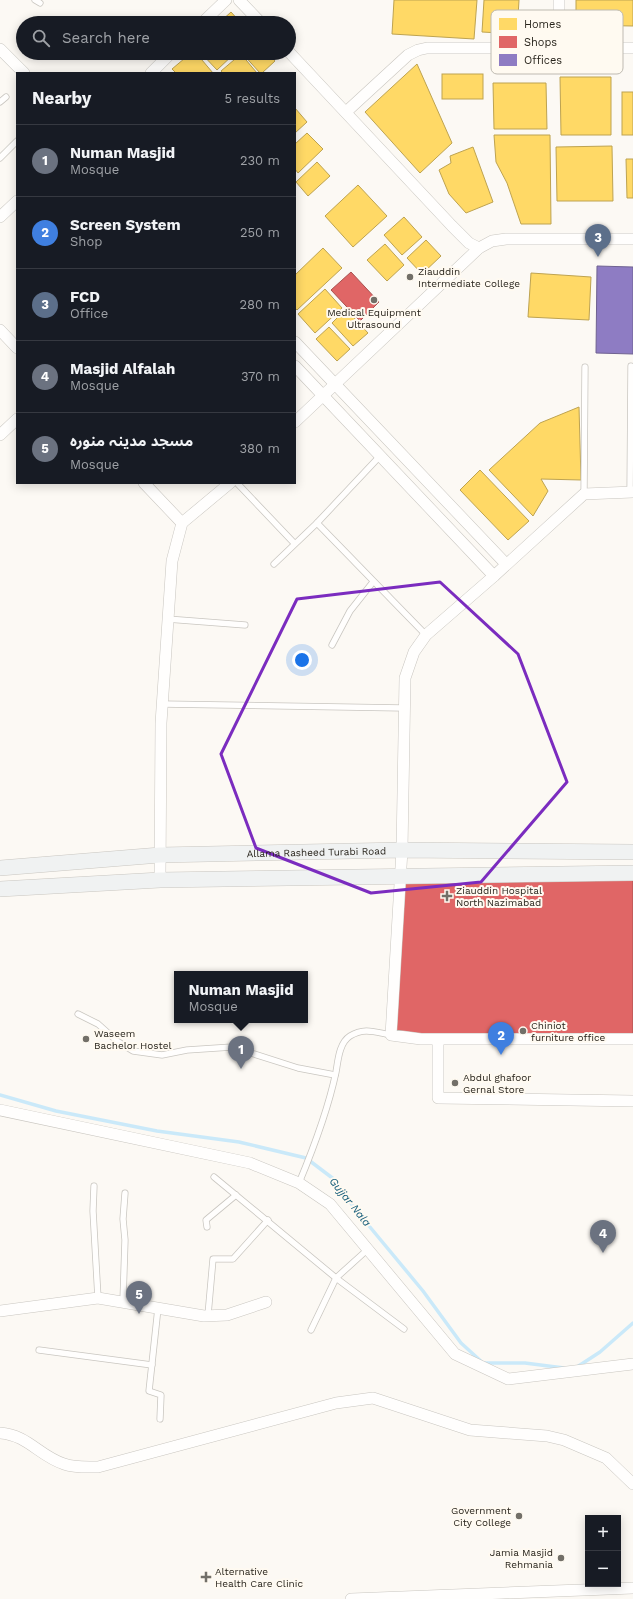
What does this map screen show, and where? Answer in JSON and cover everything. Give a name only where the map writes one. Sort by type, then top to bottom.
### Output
[{"type":"main road","name":"Allama Rasheed Turabi Road","points":[[0,868],[160,856],[402,850],[633,852]]},
{"type":"main road","points":[[34,865],[36,887]]},
{"type":"main road","points":[[0,889],[160,880],[633,873]]},
{"type":"street","points":[[209,16],[226,0]]},
{"type":"street","points":[[239,0],[254,16]]},
{"type":"street","points":[[558,0],[558,10]]},
{"type":"street","points":[[346,112],[408,55],[418,50],[427,48],[491,48]]},
{"type":"street","points":[[623,48],[633,48]]},
{"type":"street","points":[[0,49],[23,72]]},
{"type":"street","points":[[296,59],[452,226],[469,242],[479,248]]},
{"type":"street","points":[[152,72],[164,60]]},
{"type":"street","points":[[2,213],[16,202]]},
{"type":"street","points":[[296,421],[479,248],[492,242],[506,239],[633,239]]},
{"type":"street","points":[[0,330],[16,345]]},
{"type":"street","points":[[296,343],[506,564]]},
{"type":"street","points":[[296,367],[494,576]]},
{"type":"street","points":[[0,435],[16,420]]},
{"type":"street","points":[[145,484],[182,523]]},
{"type":"street","points":[[160,880],[162,704],[166,619],[172,561],[182,523],[229,484]]},
{"type":"street","points":[[631,492],[584,494],[494,576],[426,634],[414,652],[405,678],[403,708],[402,850],[391,1035],[438,1040],[633,1040]]},
{"type":"street","points":[[438,1040],[438,1098],[633,1101]]},
{"type":"street","points":[[0,1110],[250,1163],[299,1183],[330,1204],[455,1354],[508,1379],[633,1364]]},
{"type":"street","points":[[0,1311],[98,1298],[208,1316],[227,1315],[266,1302]]},
{"type":"street","points":[[0,1433],[13,1434],[64,1464],[80,1467],[98,1467],[336,1402],[373,1398],[470,1430],[547,1436],[564,1440],[606,1458],[633,1484]]},
{"type":"street","points":[[351,1599],[633,1588]]},
{"type":"lane","points":[[0,102],[6,97]]},
{"type":"lane","points":[[0,158],[16,142]]},
{"type":"lane","points":[[631,366],[631,492]]},
{"type":"lane","points":[[584,494],[585,367]]},
{"type":"lane","points":[[274,564],[294,543],[317,523],[380,456]]},
{"type":"lane","points":[[238,484],[294,543]]},
{"type":"lane","points":[[317,523],[373,582],[426,634]]},
{"type":"lane","points":[[332,646],[350,611],[373,582]]},
{"type":"lane","points":[[166,619],[245,625]]},
{"type":"lane","points":[[162,704],[403,708]]},
{"type":"lane","points":[[78,1014],[98,1024],[117,1041],[133,1052],[162,1055],[187,1050],[232,1047],[298,1068],[335,1075]]},
{"type":"lane","points":[[299,1183],[315,1144],[335,1075],[340,1050],[348,1037],[364,1030],[391,1035]]},
{"type":"lane","points":[[214,1177],[268,1220],[336,1278],[404,1329]]},
{"type":"lane","points":[[94,1186],[93,1211],[98,1298]]},
{"type":"lane","points":[[123,1301],[125,1240],[123,1219],[125,1194]]},
{"type":"lane","points":[[207,1227],[206,1220],[236,1195]]},
{"type":"lane","points":[[208,1316],[214,1259],[233,1259],[268,1220]]},
{"type":"lane","points":[[311,1330],[336,1278],[367,1250]]},
{"type":"lane","points":[[158,1308],[149,1391],[161,1395],[160,1419]]},
{"type":"lane","points":[[39,1350],[152,1365]]},
{"type":"highlighted area","points":[[440,582],[518,654],[567,782],[481,882],[371,893],[256,848],[221,754],[297,599]]},
{"type":"building: Homes","points":[[394,0],[477,0],[474,39],[392,34]]},
{"type":"building: Homes","points":[[484,0],[519,0],[518,10],[491,10],[491,33],[482,32]]},
{"type":"building: Homes","points":[[576,0],[633,0],[633,26],[623,26],[623,10],[576,10]]},
{"type":"building: Homes","points":[[231,12],[235,16],[227,16]]},
{"type":"building: Homes","points":[[183,60],[202,60],[212,72],[175,72],[172,69]]},
{"type":"building: Homes","points":[[208,60],[228,60],[217,70]]},
{"type":"building: Homes","points":[[234,60],[246,60],[256,72],[222,72],[221,71]]},
{"type":"building: Homes","points":[[248,60],[275,61],[263,72],[259,72]]},
{"type":"building: Homes","points":[[417,64],[452,143],[420,173],[365,112]]},
{"type":"building: Homes","points":[[442,74],[483,74],[483,99],[442,99]]},
{"type":"building: Homes","points":[[560,77],[611,77],[611,135],[561,135]]},
{"type":"building: Homes","points":[[493,83],[546,83],[547,129],[494,129]]},
{"type":"building: Homes","points":[[622,92],[633,92],[633,135],[622,135]]},
{"type":"building: Homes","points":[[296,109],[307,122],[296,132]]},
{"type":"building: Homes","points":[[307,133],[323,149],[298,173],[296,170],[296,143]]},
{"type":"building: Homes","points":[[494,135],[550,135],[551,224],[521,224],[507,183],[496,162]]},
{"type":"building: Homes","points":[[612,146],[613,201],[557,201],[556,147]]},
{"type":"building: Homes","points":[[473,147],[493,202],[466,213],[449,194],[439,170],[451,163],[450,156]]},
{"type":"building: Homes","points":[[626,159],[633,159],[633,198],[627,198]]},
{"type":"building: Homes","points":[[317,162],[330,176],[308,196],[296,182]]},
{"type":"building: Homes","points":[[358,185],[387,216],[353,247],[325,216]]},
{"type":"building: Homes","points":[[404,217],[422,237],[402,255],[384,235]]},
{"type":"building: Homes","points":[[426,240],[441,256],[422,274],[407,258]]},
{"type":"building: Homes","points":[[385,244],[404,265],[387,281],[367,260]]},
{"type":"building: Homes","points":[[323,248],[342,268],[297,310],[296,274]]},
{"type":"building: Homes","points":[[531,273],[591,277],[589,320],[528,317]]},
{"type":"building: Homes","points":[[325,289],[342,308],[315,333],[298,314]]},
{"type":"building: Homes","points":[[346,309],[368,333],[353,346],[332,323]]},
{"type":"building: Homes","points":[[329,327],[350,349],[337,361],[316,339]]},
{"type":"building: Homes","points":[[579,407],[581,480],[541,479],[548,491],[533,516],[489,470],[540,423]]},
{"type":"building: Homes","points":[[480,470],[529,521],[508,540],[460,490]]},
{"type":"building: Shops","points":[[351,272],[379,302],[360,321],[331,290]]},
{"type":"building: Shops","points":[[633,875],[633,1039],[392,1034],[404,879]]},
{"type":"building: Offices","points":[[597,266],[633,267],[633,354],[596,353]]},
{"type":"waterway","name":"Gujjar Nala","points":[[0,1095],[56,1111],[157,1131],[239,1142],[306,1158],[335,1180],[355,1209],[423,1291],[461,1343],[483,1363],[525,1363],[564,1368]]},
{"type":"waterway","name":"Gujjar Nala","points":[[577,1367],[600,1352],[633,1323]]},
{"type":"place","name":"FCD","points":[[598,257]]},
{"type":"place","name":"Ziauddin Intermediate College","points":[[410,277]]},
{"type":"place","name":"Medical Equipment Ultrasound","points":[[374,300]]},
{"type":"place","name":"Ziauddin Hospital North Nazimabad","points":[[447,896]]},
{"type":"place","name":"Chiniot furniture office","points":[[523,1031]]},
{"type":"place","name":"Waseem Bachelor Hostel","points":[[86,1039]]},
{"type":"place","name":"Screen System","points":[[501,1055]]},
{"type":"place","name":"Numan Masjid","points":[[241,1069]]},
{"type":"place","name":"Abdul ghafoor Gernal Store","points":[[455,1083]]},
{"type":"place","name":"Masjid Alfalah","points":[[603,1253]]},
{"type":"place","name":"مسجد مدینہ منورہ","points":[[139,1314]]},
{"type":"place","name":"Government City College","points":[[519,1516]]},
{"type":"place","name":"Jamia Masjid Rehmania","points":[[561,1558]]},
{"type":"place","name":"Alternative Health Care Clinic","points":[[206,1577]]}]
